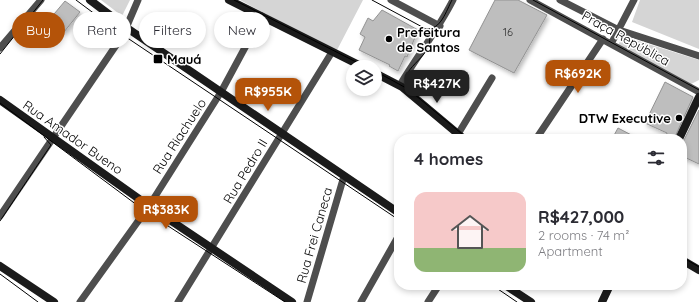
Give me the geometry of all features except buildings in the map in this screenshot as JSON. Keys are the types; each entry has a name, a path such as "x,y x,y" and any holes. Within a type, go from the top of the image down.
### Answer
{"street":[{"path":"0,48 41,0"},
{"path":"90,0 106,12"},
{"path":"131,18 138,0"},
{"path":"231,0 254,12"},
{"path":"391,0 440,26"},
{"path":"400,85 430,35 440,26 453,0"},
{"name":"Praça República","path":"530,0 540,3 699,92"},
{"name":"Praça República","path":"560,0 619,30 699,56"},
{"path":"611,44 634,0"},
{"path":"270,20 349,60"},
{"path":"131,31 394,210"},
{"path":"539,134 603,39"},
{"path":"0,216 114,48"},
{"name":"Rua Riachuelo","path":"80,302 148,206 221,92 245,48"},
{"name":"Rua Pedro II","path":"178,302 332,52"},
{"path":"382,76 400,85 455,134"},
{"path":"461,134 492,78"},
{"path":"681,134 699,97"},
{"name":"Rua Amador Bueno","path":"0,100 54,137 148,206 292,302"},
{"name":"Rua Frei Caneca","path":"307,302 344,176"},
{"path":"0,201 7,206"},
{"path":"361,302 394,244"},
{"path":"687,263 699,270"},
{"path":"0,266 54,302"},
{"path":"428,302 436,290"},
{"path":"513,290 531,302"},
{"path":"602,302 608,290"}],"shaded area":[{"path":"101,0 130,0 124,12 117,12"},
{"path":"240,0 363,0 336,52 270,16 270,12 262,12"},
{"path":"640,0 699,0 699,49 632,22"},
{"path":"623,36 699,60 699,80 691,84 618,45"}],"tram line":[{"path":"0,54 43,0"},
{"path":"76,0 123,35 394,217"},
{"path":"234,0 352,60"},
{"path":"372,0 426,29 436,26 439,23 452,0"},
{"path":"533,0 699,90"},
{"path":"412,90 407,82 407,76 410,70 427,50 430,43 429,36 423,27"},
{"path":"382,75 408,89 462,134"},
{"path":"0,103 145,211 285,302"},
{"path":"0,221 51,145 44,137"},
{"path":"687,260 699,267"},
{"path":"0,274 38,302"},
{"path":"499,290 517,302"}],"place":[{"name":"Prefeitura de Santos","path":"389,39"},
{"name":"Mauá","path":"158,59"},
{"name":"DTW Executive","path":"679,118"}]}
